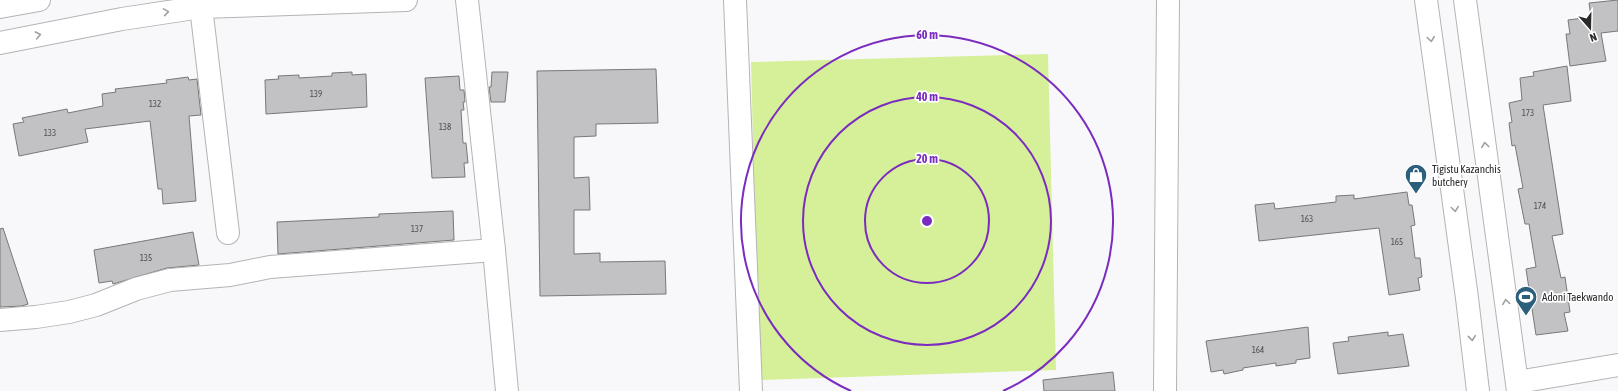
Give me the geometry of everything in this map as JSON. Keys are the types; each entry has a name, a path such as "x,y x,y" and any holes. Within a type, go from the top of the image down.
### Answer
{"street":[{"path":"0,7 39,0"},
{"path":"0,42 122,19 201,7 406,0"},
{"path":"467,0 494,250 506,391"},
{"path":"735,0 751,391"},
{"path":"1165,391 1168,0"},
{"path":"1426,0 1466,290 1478,391"},
{"path":"1465,0 1518,387 1618,365"},
{"path":"201,7 228,233"},
{"path":"0,320 69,312 96,305 136,289 170,280 230,275 270,267 494,250"}],"green space":[{"path":"1048,54 1056,370 759,380 751,62"}],"building":[{"path":"1618,0 1618,31 1601,33 1606,61 1570,66 1566,34 1570,34 1568,20 1591,17 1589,3"},
{"path":"1567,66 1571,101 1543,105 1563,234 1552,236 1561,278 1565,277 1570,312 1564,313 1568,331 1536,335 1526,269 1536,267 1529,224 1525,224 1518,189 1523,188 1515,145 1512,146 1509,123 1512,122 1509,103 1522,100 1520,78 1534,76 1533,72"},
{"path":"656,69 658,123 596,124 596,136 574,137 574,178 589,177 590,210 574,210 574,254 600,253 600,262 665,261 666,294 540,296 537,71"},
{"path":"352,72 352,75 366,74 367,107 266,114 265,80 279,79 278,76 299,75 299,78 332,76 332,73"},
{"path":"492,72 508,72 505,102 491,102 489,87 491,87"},
{"path":"459,76 460,90 464,90 465,102 463,102 464,110 461,110 463,143 466,143 468,163 464,163 465,177 432,178 425,78"},
{"path":"188,77 189,80 197,79 201,115 189,116 196,201 163,204 162,189 158,189 150,121 85,129 88,142 19,156 13,124 24,122 22,118 67,109 68,113 103,106 102,94 116,92 115,89 167,83 166,80"},
{"path":"1407,192 1409,205 1412,205 1415,225 1411,226 1415,258 1420,258 1422,277 1418,278 1420,290 1389,295 1379,228 1259,241 1255,205 1274,203 1275,209 1336,202 1336,196 1354,195 1354,199"},
{"path":"453,211 454,240 278,254 277,222 379,217 379,214"},
{"path":"3,228 28,304 22,306 0,307 0,229"},
{"path":"193,232 199,265 167,268 113,284 112,281 99,283 94,250"},
{"path":"1308,327 1310,358 1296,360 1296,363 1276,366 1276,363 1243,368 1243,370 1224,374 1223,370 1211,372 1206,341"},
{"path":"1388,332 1388,336 1403,334 1409,366 1338,374 1333,343 1349,341 1348,337"},
{"path":"1113,372 1115,391 1044,391 1043,380"}],"place":[{"name":"Tigistu Kazanchis butchery","path":"1416,194"},
{"name":"Adoni Taekwando","path":"1526,316"}]}
